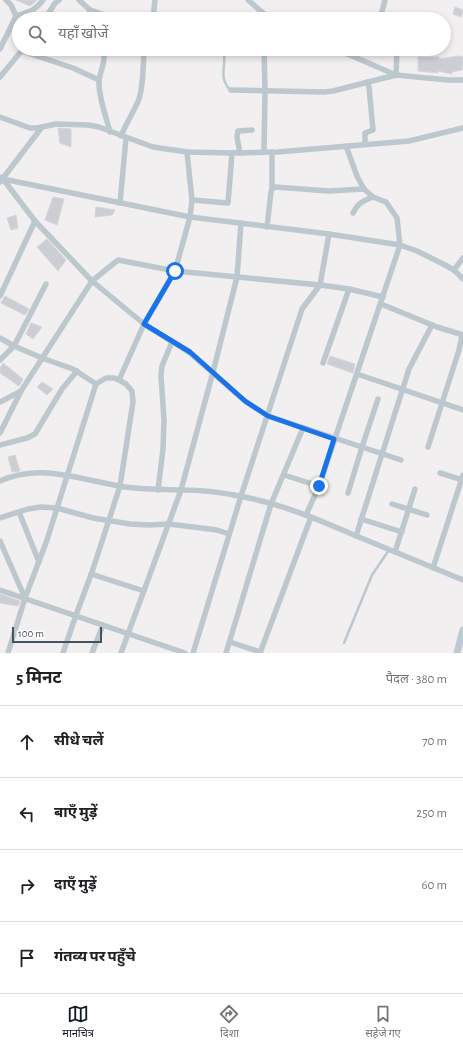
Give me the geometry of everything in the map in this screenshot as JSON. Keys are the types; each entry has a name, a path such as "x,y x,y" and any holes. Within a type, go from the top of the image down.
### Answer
{"street":[{"path":"6,0 14,12"},
{"path":"29,12 37,7 43,0"},
{"path":"49,12 55,3 59,0"},
{"path":"79,0 90,10 96,12"},
{"path":"154,12 155,0"},
{"path":"248,0 262,12"},
{"path":"382,12 385,0"},
{"path":"0,49 12,24"},
{"path":"0,77 17,56"},
{"path":"39,56 73,68 99,80"},
{"path":"104,56 99,80 99,89 110,132"},
{"path":"120,203 123,137 126,124 139,98 142,82 144,56"},
{"path":"264,56 264,152"},
{"path":"352,56 396,75 463,80"},
{"path":"396,75 397,56"},
{"path":"231,90 324,92 396,75"},
{"path":"365,144 365,133 373,130 369,87 367,82"},
{"path":"0,117 30,128 42,128 56,124 88,125 153,147 187,152 272,152 408,141 463,128"},
{"path":"1,179 42,128"},
{"path":"240,153 237,137 238,131 252,130"},
{"path":"230,642 260,652 309,516 400,245 397,218 386,202 373,197 364,189 357,176 346,146"},
{"path":"119,380 144,324 175,271 190,217 192,200 187,152"},
{"path":"267,227 272,189 272,152"},
{"path":"192,200 228,203 232,153"},
{"path":"1,179 190,217 329,234 400,245 417,251 454,270 463,278"},
{"path":"1,179 35,221 92,281 144,324 190,352 245,401 268,416 401,460"},
{"path":"272,189 330,191 364,189"},
{"path":"353,212 357,205 362,201 373,197"},
{"path":"0,296 35,221"},
{"path":"121,653 181,490 237,277 241,224"},
{"path":"193,653 241,496 302,309 320,285 329,234"},
{"path":"454,270 463,258"},
{"path":"0,433 21,391 92,281 118,260 175,271 320,285 383,297"},
{"path":"0,360 14,346 46,284"},
{"path":"323,363 349,290"},
{"path":"380,304 432,325 463,335 428,447"},
{"path":"356,536 409,369 432,325"},
{"path":"0,338 14,346 77,371 96,384"},
{"path":"158,490 163,449 164,420 161,376 162,366 172,342"},
{"path":"0,445 35,434 62,389 77,371"},
{"path":"357,374 463,410"},
{"path":"8,653 25,598 39,562 68,475 96,384 106,378 114,378 126,384 132,391 133,402 120,486 64,653"},
{"path":"0,402 21,391"},
{"path":"348,493 378,399"},
{"path":"226,653 271,504 303,428"},
{"path":"0,481 24,474 43,472 68,475 120,486 158,490 209,491 241,496 309,516 463,580"},
{"path":"433,568 462,478 440,473"},
{"path":"284,475 319,486"},
{"path":"395,552 415,489"},
{"path":"392,504 427,515"},
{"path":"0,518 41,507 57,508 130,524 149,526 169,524 217,530 229,534"},
{"path":"19,512 39,562"},
{"path":"361,519 402,532"},
{"path":"0,541 25,598"},
{"path":"91,574 144,591"},
{"path":"0,590 185,653"},
{"path":"92,653 103,625"},
{"path":"457,653 463,630"}],"lane":[{"path":"226,56 223,74 224,83 231,90"},
{"path":"344,643 372,575 389,549"}],"building":[{"path":"16,0 37,0 30,6"},
{"path":"455,7 463,10 461,17 453,14"},
{"path":"459,56 463,57 462,70 452,72 452,74 438,71 438,73 418,71 418,57 439,57 439,59"},
{"path":"58,128 71,129 71,147 60,143"},
{"path":"53,197 64,199 57,225 45,220"},
{"path":"96,207 115,210 112,215 95,217"},
{"path":"16,215 18,228 11,230 7,218"},
{"path":"47,239 66,260 58,271 37,247"},
{"path":"5,296 29,309 25,315 1,303"},
{"path":"31,323 42,327 33,339 26,334"},
{"path":"330,356 355,364 353,373 327,364"},
{"path":"3,363 23,379 19,386 0,373 0,368"},
{"path":"42,382 53,389 47,395 37,387"},
{"path":"15,455 20,471 12,472 8,457"},
{"path":"0,594 20,601 18,606 0,603"}],"route":[{"path":"175,271 144,324 190,352 245,401 268,416 334,439 319,486"}]}
